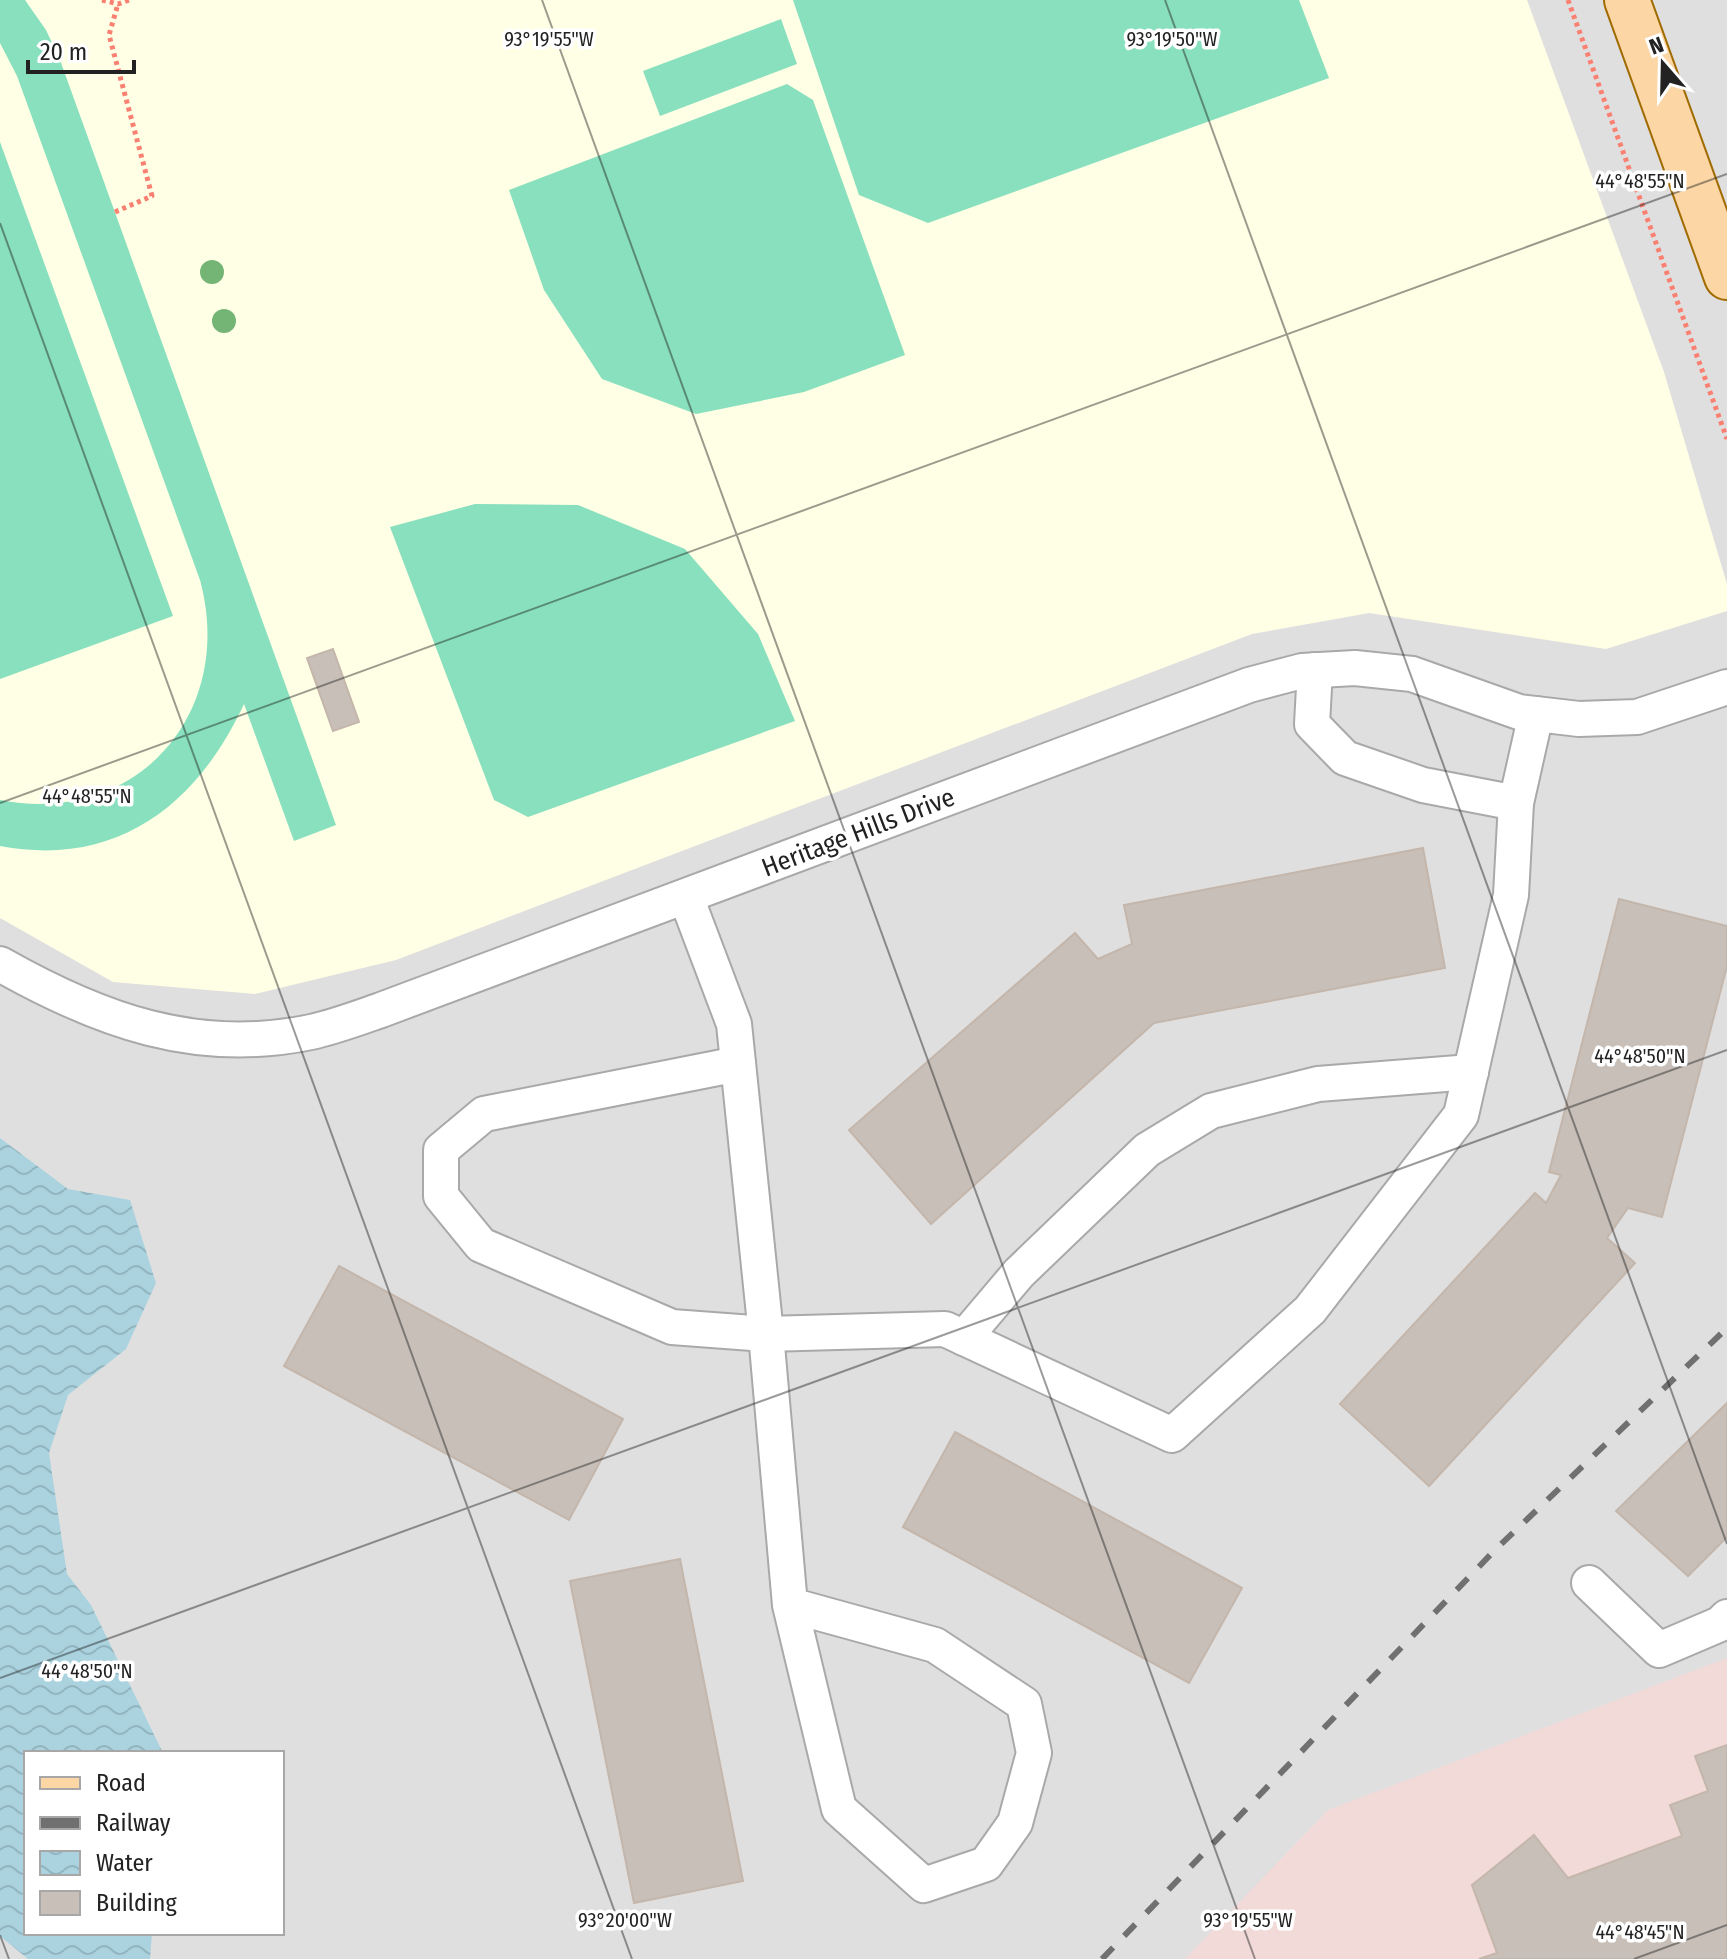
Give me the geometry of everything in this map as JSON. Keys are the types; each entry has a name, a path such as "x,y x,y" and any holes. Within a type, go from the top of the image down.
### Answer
{"main road":[{"path":"1627,0 1727,277"}],"street":[{"name":"Heritage Hills Drive","path":"0,964 90,1011 161,1034 235,1040 310,1032 381,1010 1249,685 1315,670 1355,668 1412,674 1519,712 1579,719 1637,717 1727,687"},
{"path":"1315,670 1312,724 1345,758 1423,785 1516,803"},
{"path":"738,1064 484,1114 441,1150 441,1196 481,1245 672,1327 766,1334 945,1329 1172,1435 1310,1310 1461,1115 1511,895 1516,803 1536,714"},
{"path":"686,897 734,1024 790,1605 839,1809 924,1885 986,1864 1015,1823 1034,1753 1024,1704 935,1645 790,1605"},
{"path":"964,1338 1019,1273 1147,1150 1211,1111 1318,1084 1471,1072"},
{"path":"1589,1583 1659,1650 1720,1624 1727,1617"}],"path":[{"path":"102,0 118,4 129,0"},
{"path":"1568,0 1727,439"},
{"path":"115,212 152,196 109,35 118,4"}],"shaded area":[{"path":"0,0 1727,0 1727,1959 0,1959"},
{"path":"0,0 1527,0 1664,372 1727,584 1727,611 1606,649 1369,613 1252,634 396,960 255,994 113,982 0,918"},
{"path":"1727,1658 1727,1959 1185,1959 1328,1810"}],"green space":[{"path":"0,0 25,0 46,30 60,60 336,825 294,841 244,704 225,740 202,772 177,799 148,821 116,837 81,847 42,850 0,846 0,800 50,804 95,796 133,777 165,750 189,715 203,674 207,628 200,580 17,76 0,43"},
{"path":"793,0 1299,0 1329,78 928,223 859,195"},
{"path":"781,19 797,64 660,116 643,71"},
{"path":"787,84 813,100 905,355 804,392 696,414 602,379 544,290 509,190"},
{"path":"0,142 173,616 0,679"},
{"path":"475,504 578,505 685,549 758,634 795,721 528,817 494,800 390,527"}],"water":[{"path":"0,1138 68,1189 130,1200 156,1283 126,1349 68,1395 49,1453 67,1574 91,1605 162,1751 24,1751 24,1935 152,1935 150,1959 28,1959 0,1936"}],"building":[{"path":"333,649 359,722 333,731 307,658"},
{"path":"1423,848 1445,968 1154,1023 931,1224 849,1130 1075,933 1098,959 1132,944 1124,905"},
{"path":"1619,899 1727,926 1727,966 1662,1217 1628,1208 1607,1238 1635,1263 1429,1486 1340,1404 1535,1193 1546,1203 1561,1175 1549,1172"},
{"path":"339,1266 623,1419 569,1520 284,1366"},
{"path":"1727,1403 1727,1537 1688,1576 1616,1511"},
{"path":"955,1432 1242,1588 1189,1683 903,1527"},
{"path":"680,1559 743,1881 634,1903 570,1581"},
{"path":"1727,1745 1727,1959 1479,1959 1497,1953 1472,1885 1534,1835 1568,1878 1682,1836 1670,1805 1708,1791 1695,1756"}],"railway":[{"path":"1102,1959 1495,1550 1727,1328"}]}
